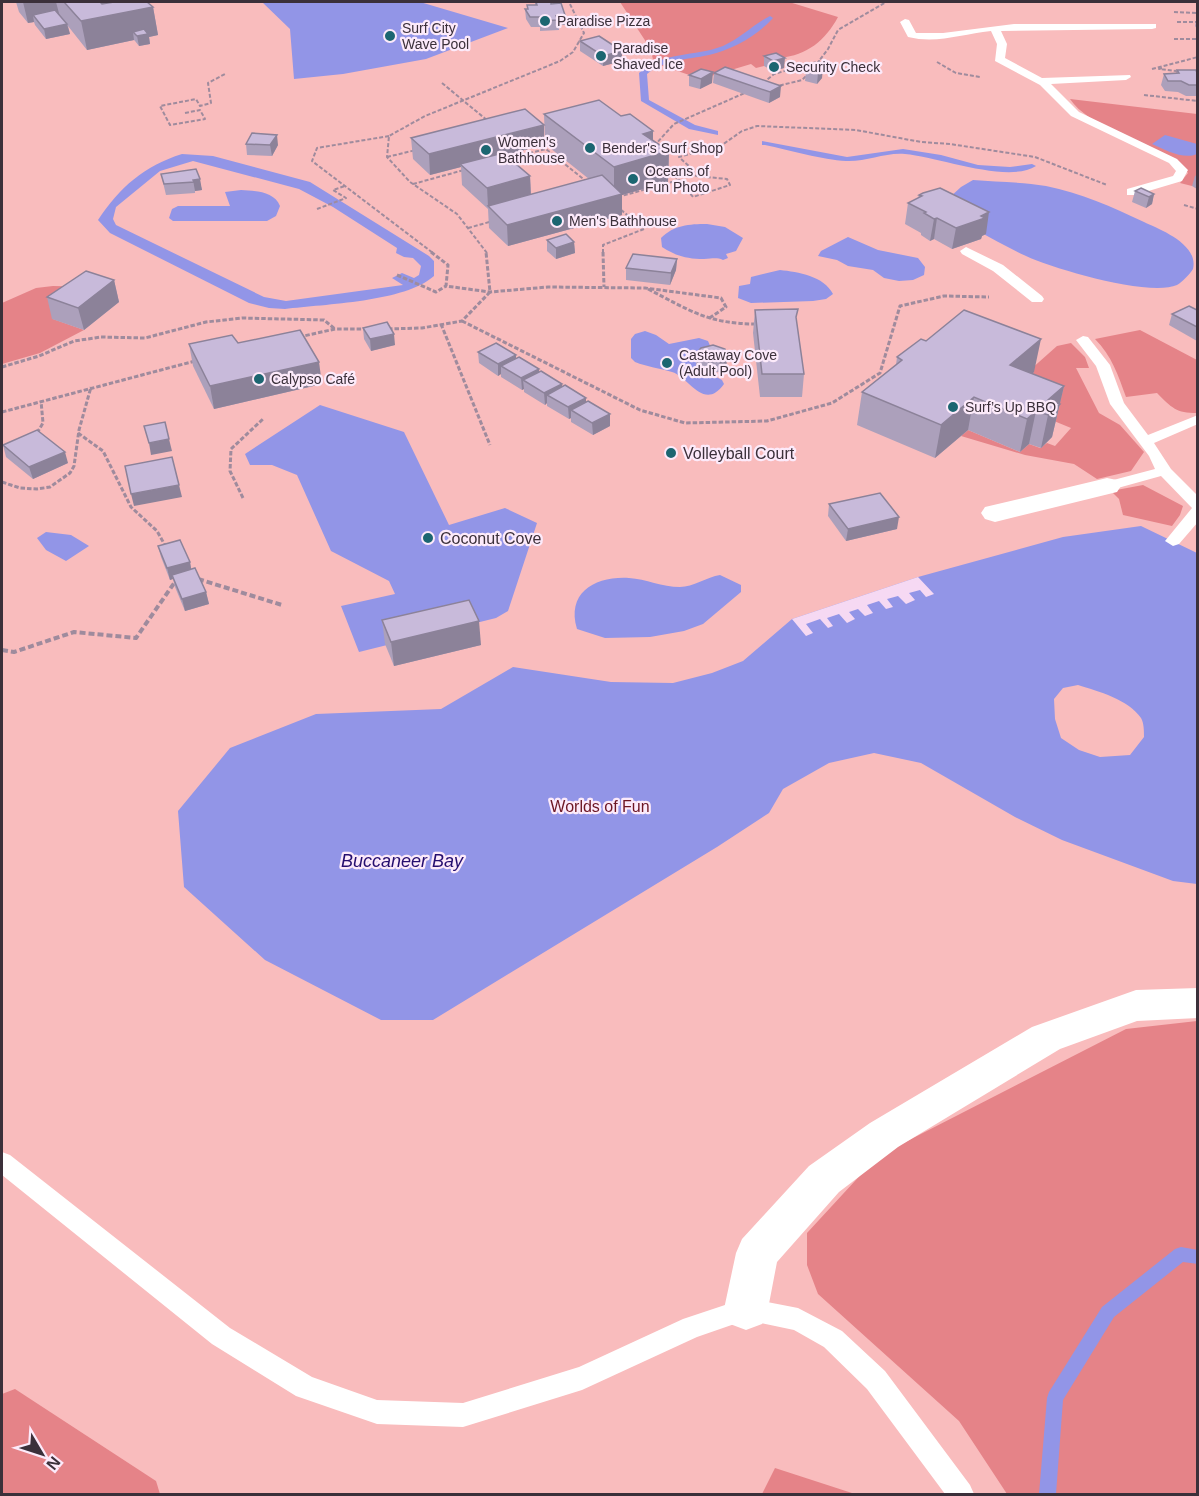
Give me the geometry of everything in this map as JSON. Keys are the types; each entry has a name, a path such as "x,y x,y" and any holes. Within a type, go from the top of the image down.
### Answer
{"street":[{"path":"995,513 1107,486"},
{"path":"746,1309 757,1253 824,1179 884,1135 1046,1038 1136,1006 1197,1003"}],"lane":[{"path":"905,22 912,35 930,38 945,38 994,28 1152,26"},
{"path":"994,28 1002,44 999,59 1041,81 1075,114 1132,143 1173,160 1182,170 1178,178 1131,192"},
{"path":"1041,81 1126,77"},
{"path":"966,251 998,268 1036,299"},
{"path":"1083,340 1103,364 1117,404 1156,455 1164,471 1197,505"},
{"path":"1145,441 1197,419"},
{"path":"1107,486 1164,471"},
{"path":"1173,541 1188,525 1197,510"},
{"path":"2,1162 221,1336 305,1386 377,1412 463,1415 582,1378 692,1327 746,1309 798,1319 833,1339 876,1380 961,1494"}],"path":[{"path":"447,286 448,266 312,161 317,148 389,136 425,116 560,61 573,52 584,33 569,2"},
{"path":"820,61 774,74 758,88 802,81 820,61 838,30 886,2"},
{"path":"1197,58 1125,76 1133,93 1197,101"},
{"path":"1181,78 1176,71 1159,69 1197,58"},
{"path":"185,113 200,110 205,119 170,125 160,106 196,99 200,106 211,103 208,83 225,74"},
{"path":"442,83 489,122"},
{"path":"645,150 656,145 663,134 674,124 750,91"},
{"path":"691,168 671,173 693,196 730,185 727,178 696,176 691,168 679,158 722,145 742,131 757,126 856,130 921,142 950,144 1035,157 1067,170"},
{"path":"389,136 387,157 413,184 457,214 487,253 490,292 462,321"},
{"path":"543,141 546,149 590,184"},
{"path":"387,157 420,149"},
{"path":"502,160 546,149"},
{"path":"413,184 468,169"},
{"path":"609,200 679,180"},
{"path":"316,209 346,198 333,190 346,186"},
{"path":"604,287 603,245 644,229 618,207"},
{"path":"468,228 500,219"},
{"path":"397,275 436,292 447,286 490,292 548,287 604,287 645,288 721,298 726,307 708,318"},
{"path":"645,288 708,318 729,324 760,324"},
{"path":"379,329 423,328 462,321 640,410 684,423 767,421 832,403 880,373 900,306 932,296 957,293 998,298"},
{"path":"2,367 39,356 74,341 101,337 145,339 206,322 242,318 324,320 335,329"},
{"path":"441,324 490,445"},
{"path":"290,340 335,329 368,329"},
{"path":"2,412 197,360"},
{"path":"2,482 20,488 50,487 59,482 74,466 78,433 91,387"},
{"path":"32,438 43,423 41,401"},
{"path":"243,498 230,471 231,449 263,419"},
{"path":"78,433 103,451 131,507 157,531 167,550"},
{"path":"2,650 14,652 74,632 136,638 180,574"},
{"path":"192,578 282,605"}],"green space":[{"name":"Worlds of Fun","path":"2,2 1197,2 1197,1494 2,1494"}],"shaded area":[{"path":"620,2 789,2 838,17 821,40 799,54 780,58 783,61 756,68 751,64 701,79 654,63 650,48"},
{"path":"1070,99 1197,114 1197,184 1192,186 1180,183 1188,173 1181,164 1105,127 1078,109"},
{"path":"95,287 53,319 84,330 40,353 2,364 2,303 36,288"},
{"path":"1140,330 1197,360 1197,413 1175,409 1157,393 1126,397 1110,359 1095,339"},
{"path":"1071,343 1085,357 1089,368 1076,368 1099,413 1120,425 1144,452 1131,471 1097,479 1074,464 1025,455 961,436 968,430 1020,452 1029,444 1040,448 1047,443 1055,446 1071,428 1054,421 1030,370 1057,346"},
{"path":"1143,485 1183,506 1172,526 1123,515 1119,499 1111,491"},
{"path":"1197,1021 1197,1494 1007,1494 959,1421 818,1294 807,1265 807,1233 878,1156 1126,1029"},
{"path":"15,1389 156,1481 160,1494 2,1494 2,1394"},
{"path":"775,1468 855,1494 762,1494"}],"water":[{"name":"Surf City Wave Pool","path":"262,2 420,2 508,28 426,59 343,74 294,79 290,29"},
{"path":"1165,135 1197,144 1197,154 1180,155 1152,144"},
{"path":"182,154 213,156 310,182 429,256 434,261 434,276 421,285 385,297 285,309 249,303 110,233 98,220 115,197 134,179 168,159","holes":["193,161 299,189 333,207 397,248 396,253 413,258 421,266 419,275 414,278 402,273 392,278 403,285 286,301 264,297 116,225 113,219 116,207 160,171"]},
{"path":"973,180 1046,186 1072,192 1108,206 1176,239 1190,252 1193,269 1177,285 1164,288 1124,285 1039,261 1015,251 937,209 961,187"},
{"path":"241,190 264,193 273,197 280,206 276,216 267,221 173,221 169,218 172,209 178,206 230,206 225,192"},
{"path":"707,224 725,227 743,238 736,251 726,254 728,258 723,260 687,258 662,247 661,238 671,230 688,225"},
{"path":"848,237 878,250 918,258 925,267 924,275 913,280 899,281 884,278 873,270 848,266 837,260 818,256 821,251"},
{"path":"780,270 817,279 833,294 826,299 813,301 751,303 738,298 739,286 750,284 751,277"},
{"name":"Castaway Cove (Adult Pool)","path":"645,331 669,344 699,338 708,341 712,350 696,364 697,367 722,380 724,384 717,392 710,395 703,394 672,372 635,362 631,358 631,339 635,334"},
{"name":"Coconut Cove","path":"320,405 404,432 449,525 505,508 537,523 508,611 496,618 359,652 341,606 395,594 389,581 331,551 297,475 272,465 250,465 245,454"},
{"name":"Buccaneer Bay","path":"1141,526 1197,553 1197,884 1173,881 1062,840 1015,817 921,763 874,753 829,763 783,789 769,813 433,1020 381,1020 265,960 184,887 178,811 230,748 316,714 441,709 513,667 611,682 673,683 712,673 743,661 792,619 918,577 1063,537","holes":["1078,685 1121,701 1141,718 1144,737 1130,755 1100,757 1079,750 1061,738 1055,719 1054,699 1063,688"]},
{"path":"46,532 71,535 89,546 66,561 46,550 37,538"},
{"path":"720,575 741,585 741,592 703,624 684,631 650,637 605,638 577,629 576,605 580,596 587,589 605,580 629,578 680,587"}],"pier":[{"path":"918,577 934,594 926,597 920,590 909,593 915,600 906,604 898,596 887,599 893,607 886,609 879,601 867,605 873,613 865,616 858,609 849,612 855,619 847,623 839,614 827,618 833,626 828,628 820,619 806,624 813,633 806,636 792,619"}],"building":[{"path":"64,2 100,2 102,4 147,2 153,7 81,21"},
{"path":"536,2 561,3 565,15 556,16 558,20 540,21 540,17 530,17 525,9 528,9 527,5 537,5"},
{"path":"55,10 67,24 44,29 33,15"},
{"path":"144,29 148,34 137,36 133,32"},
{"path":"599,36 622,51 603,56 580,41"},
{"path":"776,53 785,58 773,61 764,56"},
{"path":"811,66 823,68 818,73 806,71"},
{"path":"725,67 781,86 770,92 714,73"},
{"path":"701,69 713,72 701,79 689,75"},
{"path":"1177,70 1196,70 1197,85 1168,81 1164,74 1179,73"},
{"path":"599,100 621,116 630,114 653,131 643,134 669,151 614,167 544,114"},
{"path":"525,109 544,125 429,154 411,138"},
{"path":"252,133 277,135 270,145 246,144"},
{"path":"503,153 530,176 487,188 460,164"},
{"path":"196,169 200,179 193,180 194,182 164,184 161,174"},
{"path":"602,175 622,194 507,225 488,206"},
{"path":"940,188 989,212 981,216 985,218 956,228 937,218 934,219 908,203 922,196 919,195 923,193"},
{"path":"1141,188 1154,194 1149,197 1135,191"},
{"path":"566,234 574,242 556,248 547,240"},
{"path":"633,254 677,259 671,273 626,268"},
{"path":"86,271 114,280 78,308 47,297"},
{"path":"1189,306 1197,310 1197,327 1172,314"},
{"path":"798,309 796,317 804,374 762,374 755,310"},
{"path":"964,310 1041,339 1010,365 1064,386 1048,400 1060,404 1048,415 1036,411 1027,419 974,397 941,425 862,392 902,360 897,357 921,339 926,341"},
{"path":"387,322 394,334 370,339 363,328"},
{"path":"300,330 319,362 210,386 189,344 232,335 238,343"},
{"path":"496,343 516,355 498,364 478,352"},
{"path":"713,345 725,349 727,357 720,361 709,362 700,358 697,353 701,348"},
{"path":"519,357 539,369 521,378 501,366"},
{"path":"541,371 562,384 544,393 523,380"},
{"path":"565,385 586,398 568,407 547,395"},
{"path":"588,401 610,414 592,423 571,410"},
{"path":"165,422 169,439 149,443 144,426"},
{"path":"37,430 65,452 29,467 3,445"},
{"path":"172,457 179,485 131,494 125,466"},
{"path":"880,493 899,517 848,529 829,504"},
{"path":"180,540 190,562 167,568 158,546"},
{"path":"195,568 206,592 182,599 172,575"},
{"path":"469,600 479,621 391,642 382,620"}],"waterway":[{"path":"715,133 692,127 645,101 643,73 660,62 708,53 725,47 746,37 770,18"},
{"path":"765,143 847,159 903,151 941,157 978,167 1010,169 1032,166"},
{"path":"1047,1494 1055,1398 1108,1312 1181,1254 1198,1257"}],"place":[{"name":"Paradise Pizza","path":"545,21"},
{"name":"Surf City Wave Pool","path":"390,36"},
{"name":"Paradise Shaved Ice","path":"601,56"},
{"name":"Security Check","path":"774,67"},
{"name":"Bender's Surf Shop","path":"590,148"},
{"name":"Women's Bathhouse","path":"486,150"},
{"name":"Oceans of Fun Photo","path":"633,179"},
{"name":"Men's Bathhouse","path":"557,221"},
{"name":"Castaway Cove (Adult Pool)","path":"667,363"},
{"name":"Calypso Café","path":"259,379"},
{"name":"Surf’s Up BBQ","path":"953,407"},
{"name":"Volleyball Court","path":"671,453"},
{"name":"Coconut Cove","path":"428,538"}]}
